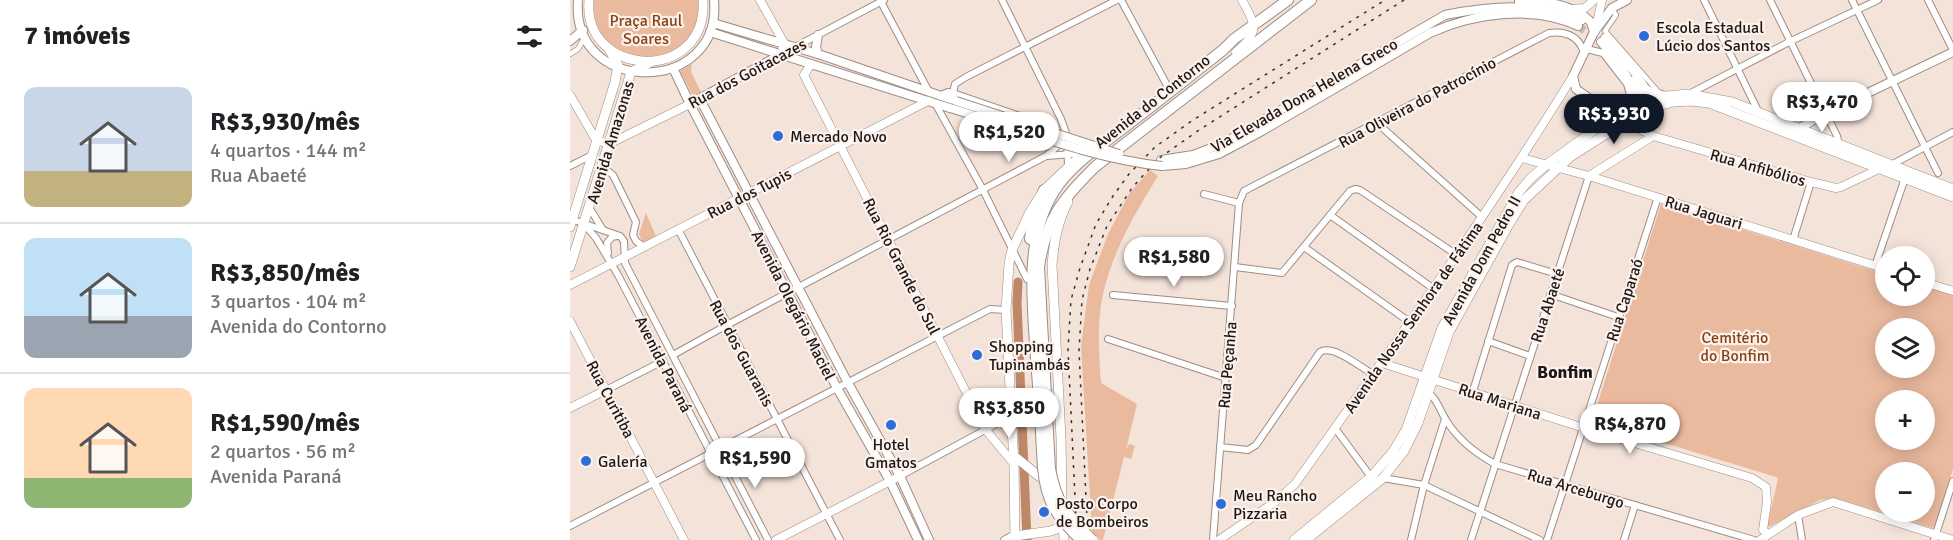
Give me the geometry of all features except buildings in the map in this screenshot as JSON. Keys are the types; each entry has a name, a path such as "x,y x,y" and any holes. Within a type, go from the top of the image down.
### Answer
{"highway":[{"name":"Avenida do Contorno","path":"1081,540 1067,526 1050,503 1046,492 1026,469 1035,243 1043,216 1056,188 1094,151 1234,39 1288,0"},
{"name":"Avenida do Contorno","path":"1026,469 1039,267 1048,227 1061,204 1096,166 1311,0"},
{"path":"1033,299 1027,279 1027,257 1032,224 1044,190"},
{"name":"Avenida do Contorno","path":"1026,469 1057,497 1064,511 1092,540"}],"main road":[{"path":"578,0 579,18 584,34 602,58 618,68 631,72 657,73 673,68 695,54 710,32 714,0"},
{"path":"589,0 592,25 602,42 609,49 628,59 651,62"},
{"name":"Avenida Amazonas","path":"570,267 631,72 651,62 673,56 689,44 700,23 703,0"},
{"path":"1594,32 1612,8 1627,0"},
{"path":"1445,15 1478,4 1543,2 1576,9 1591,22 1594,32"},
{"name":"Via Elevada Dona Helena Greco","path":"934,99 953,101 1114,153 1161,163 1185,164 1219,153 1262,131 1449,24 1488,16 1527,14 1580,23 1566,13 1548,9 1468,10 1445,15 1222,144 1193,155 1161,163"},
{"path":"713,22 819,54 934,99"},
{"path":"710,32 934,99"},
{"name":"Avenida Nossa Senhora de Fátima","path":"1574,76 1594,32"},
{"path":"570,41 584,34"},
{"path":"819,35 816,47 819,54"},
{"name":"Avenida do Contorno","path":"1013,538 1026,469 1010,414 1006,310 1012,250 1029,214 1044,190 1068,166 1234,39"},
{"path":"1650,103 1603,40 1626,60 1645,88 1652,93 1666,95"},
{"name":"Rua dos Goitacazes","path":"690,104 795,47"},
{"name":"Avenida Amazonas","path":"571,221 618,68 609,49"},
{"path":"1798,129 1953,51"},
{"path":"1574,76 1576,89 1611,110 1630,101 1635,93 1621,65"},
{"name":"Avenida Olegário Maciel","path":"673,68 837,388 890,482 918,540"},
{"name":"Avenida Dom Pedro II","path":"1294,540 1371,477 1392,453 1406,430 1449,332 1524,200 1558,168 1593,141 1644,110 1656,97 1688,94 1732,102 1953,189"},
{"name":"Avenida Olegário Maciel","path":"700,99 848,383 900,476 928,540"},
{"name":"Avenida Dom Pedro II","path":"1306,540 1383,478 1404,451 1428,392 1428,377 1442,328 1519,192 1546,165 1610,119 1650,103 1691,101 1710,103 1953,198"},
{"name":"Avenida do Contorno","path":"1064,540 1052,265 1054,240 1061,216 1077,184"},
{"path":"1026,469 1040,477 1054,474 1061,438"},
{"path":"1026,469 1062,500"},
{"path":"1013,538 1064,526"}],"street":[{"path":"760,0 783,43 781,55"},
{"path":"1002,0 1061,119 1067,136 1068,166"},
{"path":"1054,128 953,101 955,84 1119,0 1169,89"},
{"path":"1231,61 1233,56 1251,39 1253,26 1242,0"},
{"name":"Avenida Nossa Senhora de Fátima","path":"1576,9 1585,8 1592,0"},
{"name":"Avenida Nossa Senhora de Fátima","path":"1592,0 1594,32"},
{"path":"1704,0 1759,114"},
{"path":"1770,0 1826,113 1839,145"},
{"path":"1852,0 1938,173"},
{"path":"1688,94 1738,67 1878,0"},
{"path":"1928,0 1953,51"},
{"path":"882,1 983,190 1027,279"},
{"name":"Rua dos Goitacazes","path":"795,47 882,1"},
{"path":"1612,8 1616,15 1605,31 1666,95"},
{"name":"Rua Oliveira do Patrocínio","path":"1244,191 1549,33 1563,34 1577,39 1586,51"},
{"path":"570,54 578,49 584,34"},
{"path":"1586,51 1603,53 1627,84 1630,94 1618,108"},
{"name":"Rua Rio Grande do Sul","path":"811,64 804,75 985,429 1026,469"},
{"name":"Avenida Nossa Senhora de Fátima","path":"1219,540 1288,492 1434,290 1574,76"},
{"path":"570,95 596,140 609,144"},
{"path":"934,99 944,110 1047,141 1051,146 1046,156"},
{"name":"Rua dos Tupis","path":"570,285 934,99"},
{"name":"Rua dos Goitacazes","path":"609,144 690,104"},
{"path":"1047,141 1053,136 1054,128 1061,119"},
{"name":"Rua Anfibólios","path":"1626,122 1653,136 1810,183 1841,187 1890,165"},
{"path":"1377,123 1482,218"},
{"path":"1890,165 1953,132"},
{"path":"673,356 727,325 1046,156 1060,146 1067,136"},
{"path":"1589,176 1653,136"},
{"path":"1046,156 1083,153"},
{"path":"570,166 592,155"},
{"name":"Rua Jaguari","path":"1522,158 1658,197 1875,266"},
{"path":"600,172 608,171 614,175 636,222 633,235 636,241 644,247"},
{"name":"Rua Abaeté","path":"1471,540 1589,176"},
{"path":"1882,246 1905,178"},
{"path":"1793,240 1810,183"},
{"path":"1235,267 1281,273 1350,192 1357,189 1457,255"},
{"name":"Rua Peçanha","path":"1213,540 1239,203 1244,191"},
{"path":"1204,194 1239,203"},
{"name":"Rua Caparaó","path":"1547,540 1658,197"},
{"path":"589,207 604,231"},
{"path":"1330,215 1434,290"},
{"path":"571,221 620,236"},
{"name":"Avenida Paraná","path":"584,224 596,238 612,264 756,540"},
{"name":"Rua dos Guaranis","path":"678,230 840,540"},
{"path":"612,264 607,252 607,243 612,237 620,236"},
{"name":"Avenida Paraná","path":"620,236 626,246 624,258 628,270 768,540"},
{"path":"1304,248 1411,323"},
{"path":"1473,391 1513,264 1517,262 1557,274"},
{"path":"1935,285 1953,291"},
{"path":"1550,294 1618,317"},
{"path":"1113,295 1232,306"},
{"path":"570,526 777,421 937,335 990,309 1006,310"},
{"name":"Rua Curitiba","path":"570,321 684,540"},
{"path":"1108,339 1226,378"},
{"path":"1488,341 1530,356"},
{"path":"1221,447 1248,450 1256,445 1320,352 1324,350 1333,350 1373,374"},
{"path":"570,408 663,361"},
{"name":"Rua Mariana","path":"1382,363 1763,483 1767,492 1763,530 1768,534"},
{"name":"Rua Arceburgo","path":"1428,392 1435,398 1445,419 1460,438 1470,448 1495,464 1754,540"},
{"path":"776,540 890,482 1007,418 1010,414"},
{"path":"1411,540 1424,484 1445,419"},
{"path":"1335,428 1371,477 1424,484 1540,540"},
{"path":"1935,537 1953,481"},
{"path":"1760,540 1798,515 1833,502 1935,537 1953,540"},
{"path":"1623,540 1635,505"},
{"path":"1798,515 1802,540"}],"green space":[{"name":"Praça Raul Soares","path":"593,0 700,0 699,15 689,38 677,49 649,58 633,56 619,51 607,41 598,28"},
{"path":"692,64 691,72 701,92 693,96 680,71"},
{"path":"1150,170 1158,176 1117,251 1106,282 1100,310 1101,383 1137,404 1126,450 1129,444 1135,446 1131,459 1124,457 1103,540 1099,540 1092,531 1081,346 1089,285 1108,234 1129,194"},
{"name":"Cemitério do Bonfim","path":"1661,204 1875,271 1875,306 1935,306 1935,289 1953,295 1953,469 1935,526 1932,528 1913,522 1935,522 1935,462 1875,462 1875,510 1835,498 1820,500 1769,527 1767,526 1778,479 1592,421"},
{"path":"646,213 656,236 643,243 639,234"}],"waterway":[{"path":"1018,282 1027,540"}],"tunnel":[{"path":"1578,26 1601,42"}],"railway":[{"path":"1077,540 1068,349 1071,300 1096,224 1129,174 1155,147 1193,120 1385,0"},
{"path":"1088,540 1079,351 1082,300 1090,269 1107,226 1132,188 1158,159 1199,130 1404,0"}],"place":[{"name":"Escola Estadual Lúcio dos Santos","path":"1644,36"},
{"name":"Mercado Novo","path":"778,136"},
{"name":"Shopping Tupinambás","path":"977,355"},
{"name":"Hotel Gmatos","path":"891,425"},
{"name":"Galería","path":"586,461"},
{"name":"Meu Rancho Pizzaria","path":"1221,504"},
{"name":"Posto Corpo de Bombeiros","path":"1044,512"}],"district":[{"name":"Bonfim","path":"1565,372"}]}
